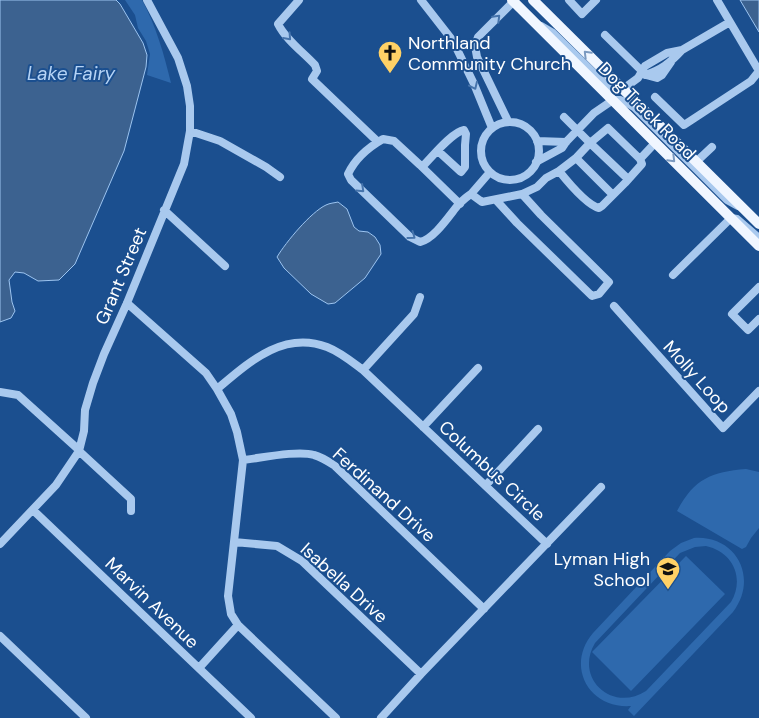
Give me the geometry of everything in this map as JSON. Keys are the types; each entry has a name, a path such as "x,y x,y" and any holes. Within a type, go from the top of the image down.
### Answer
{"main road":[{"name":"Dog Track Road","path":"514,0 759,246"},
{"name":"Dog Track Road","path":"533,0 759,224"}],"street":[{"name":"Grant Street","path":"0,544 56,485 79,451 84,431 85,410 93,383 184,164 190,131 190,106 184,73 178,58 146,0"},
{"path":"299,0 278,24 286,36 315,65 317,71 312,79 378,142"},
{"path":"421,0 453,41 474,84 492,128"},
{"path":"508,122 478,57 475,46 478,37 514,0"},
{"path":"569,0 582,14 596,0"},
{"path":"655,96 684,125 751,81 759,71 717,0"},
{"path":"534,22 553,33 608,87 618,90 623,89 642,74 667,64 682,50 730,22"},
{"path":"605,35 642,74"},
{"path":"642,74 645,66 667,53 682,50"},
{"path":"659,58 667,64"},
{"path":"536,162 562,148 594,113 613,100 620,100 634,108 727,200 744,210"},
{"path":"564,118 628,179"},
{"path":"508,122 525,125 537,141 538,155 531,171 523,177 513,180 503,179 490,172 481,159 480,149 482,139 488,131 496,124 508,122"},
{"path":"470,194 482,202 522,194 537,187 546,178 576,158 608,128 642,164 599,208 594,207 558,171"},
{"path":"422,167 438,151 458,131 464,130 466,134 464,145 465,167 461,172 438,151"},
{"path":"190,131 220,141 280,177"},
{"path":"460,204 394,141 383,138 365,152 351,167 348,174 351,180 410,237 420,242 437,230 490,172"},
{"path":"537,141 566,142"},
{"path":"640,160 655,142"},
{"path":"696,162 712,147"},
{"path":"576,158 613,195"},
{"path":"496,200 516,223 592,296 599,294 609,282 522,194"},
{"path":"164,210 225,266"},
{"path":"672,275 731,218 737,219 759,238"},
{"path":"759,287 732,314 748,330 759,319"},
{"path":"362,370 414,314 420,297"},
{"path":"127,303 206,373 231,414 243,460 228,596 232,614 238,625 336,718"},
{"name":"Molly Loop","path":"614,306 723,428 759,391"},
{"name":"Columbus Circle","path":"217,389 264,352 280,346 297,343 313,343 327,347 346,357 362,370 547,544 381,718"},
{"path":"424,427 478,368"},
{"path":"0,392 18,395 131,498 131,511"},
{"path":"486,486 538,429"},
{"name":"Ferdinand Drive","path":"243,460 299,453 313,454 326,460 335,466 484,609"},
{"path":"547,544 601,487"},
{"name":"Marvin Avenue","path":"33,510 251,718"},
{"name":"Isabella Drive","path":"234,542 277,546 302,561 421,674"},
{"path":"199,668 238,625"},
{"path":"0,636 86,718"}],"shaded area":[{"path":"125,0 142,0 159,40 171,83 147,75 150,54 146,41 138,28 135,15"},
{"path":"746,469 759,472 759,528 746,547 742,549 677,511 690,491 705,479 723,472"},
{"path":"694,538 709,539 732,551 739,561 743,573 744,586 741,599 733,612 634,716 628,710 631,706 616,705 603,700 593,693 586,683 581,659 585,646 593,633 670,551 681,543","holes":["706,546 723,554 734,567 737,584 731,602 646,691 633,697 621,698 609,695 593,679 589,668 590,656 595,643 680,553 695,547"]},
{"path":"686,556 725,594 631,691 592,652"}],"water":[{"name":"Lake Fairy","path":"0,0 116,0 143,43 147,55 146,67 124,151 75,264 59,280 38,281 24,273 15,272 9,280 15,311 11,318 0,322"},
{"path":"740,0 759,0 759,32"},
{"path":"338,202 347,209 354,227 359,231 368,232 375,237 380,245 381,254 365,278 335,303 328,304 311,294 284,268 277,257 313,214 330,203"}],"place":[{"name":"Northland Community Church","path":"390,74"},
{"name":"Lyman High School","path":"668,590"}]}
